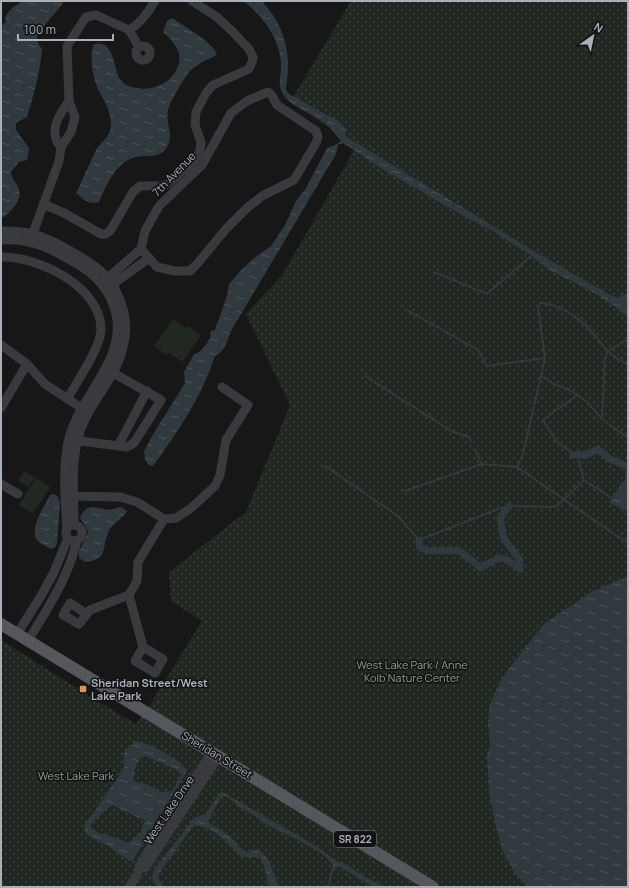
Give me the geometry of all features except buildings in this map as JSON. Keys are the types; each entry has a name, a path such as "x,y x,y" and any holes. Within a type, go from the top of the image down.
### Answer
{"main road":[{"name":"Sheridan Street","path":"1,624 433,887"}],"street":[{"path":"130,30 136,26 155,1"},
{"path":"43,204 64,213 101,234 106,234 110,231 133,192 140,186 161,186 168,184 194,161 200,151 201,142 195,126 196,112 206,93 213,85 248,69 252,62 252,57 249,49 217,17 192,1"},
{"path":"32,238 59,161 61,147 71,132 75,117 69,101 67,46 86,17 96,15 130,30 139,47"},
{"name":"7th Avenue","path":"141,248 145,231 159,206 202,165 231,113 246,102 268,92 272,94 277,105 316,131 318,137 316,143 294,180 262,196 226,229 190,271 175,271 157,267 149,258"},
{"path":"61,147 55,139 56,127 59,118 69,101"},
{"path":"1,232 10,231 55,243 87,261 98,270 125,316 126,327 122,354 109,370 85,410 80,430 73,440 69,468 71,527 66,534 73,539"},
{"path":"1,240 32,238"},
{"path":"141,248 149,258 135,269 107,284 128,260 141,248"},
{"path":"1,257 32,261 48,268 86,292 94,305 99,318 101,330 98,345 68,398"},
{"path":"128,260 135,269"},
{"path":"1,345 27,364 45,384 85,410"},
{"path":"1,408 27,364"},
{"path":"73,440 127,447 134,443 161,400 109,370"},
{"path":"70,496 120,498 137,502 164,519 176,518 190,509 215,486 220,475 226,440 248,405 222,387"},
{"path":"118,446 147,391"},
{"path":"1,484 18,494"},
{"path":"87,614 90,610 129,595 137,581 138,562 164,519"},
{"path":"17,634 41,596 73,539 80,536 81,532 79,527 71,527"},
{"path":"28,641 62,582 71,563 73,539"},
{"path":"129,595 143,647"},
{"name":"West Lake Drive","path":"129,887 137,875 140,865 160,832 216,754"}],"green space":[{"name":"West Lake Park / Anne Kolb Nature Center","path":"351,1 628,1 628,887 1,887 1,640 136,724 153,700 202,621 171,601 169,572 246,512 290,405 246,314 283,274 357,145 290,102"},
{"path":"173,319 186,328 188,326 201,335 182,362 168,352 166,355 154,346"},
{"path":"24,471 35,477 29,487 18,481"},
{"path":"36,478 50,487 33,514 19,505"}],"water":[{"path":"23,1 64,1 37,37 38,43 42,49 40,67 27,117 16,123 16,130 29,148 27,160 19,162 11,172 11,175 18,187 19,196 16,204 4,217 1,216 1,26 6,22 6,15 8,12"},
{"path":"244,1 262,1 268,8 282,32 287,49 288,68 286,90 289,94 338,121 345,129 345,136 532,250 612,296 621,296 628,291 628,317 586,288 548,269 526,252 491,230 387,172 343,143 338,145 336,154 231,331 223,349 215,356 210,371 188,413 153,466 149,465 145,460 144,451 185,383 184,372 194,354 202,350 211,336 211,331 215,330 227,296 229,284 242,269 271,246 285,225 296,201 306,188 327,148 341,141 325,123 294,105 284,96 280,87 281,62 277,44 264,21"},
{"path":"172,18 203,39 214,49 217,54 191,70 169,106 167,116 170,140 165,150 158,155 134,157 125,162 111,178 99,202 92,203 86,201 76,193 96,150 111,129 111,119 108,109 97,87 94,76 92,66 93,45 104,45 108,48 118,76 128,86 142,89 158,86 172,77 178,68 179,56 176,46 163,32 167,21"},
{"path":"628,463 628,511 609,502 625,479 625,470"},
{"path":"54,494 58,497 60,503 57,543 55,547 51,549 37,540 35,530 38,518 44,505 50,495"},
{"path":"92,507 110,510 121,507 127,511 110,529 102,555 93,561 85,562 79,558 79,551 88,533 80,518 84,511"},
{"path":"628,576 628,887 528,887 515,874 502,849 495,823 489,792 487,755 490,745 488,723 490,704 507,671 544,624 591,592"},
{"path":"137,741 156,748 170,756 186,769 186,773 132,861 89,836 84,829 85,824 124,768 125,750","holes":["145,756 179,772 181,775 173,790 161,792 149,785 134,781 136,766 140,757","112,805 146,821 142,825 142,831 128,843 97,832 90,826 93,821"]},
{"path":"222,792 311,843 337,861 346,864 384,887 373,887 339,866 333,872 329,887 327,887 333,865 328,859 314,848 267,825 225,796 222,796 208,820 209,823 235,841 240,848 248,852 255,850 265,855 271,866 278,887 269,887 260,857 242,857 221,837 209,829 195,826 190,830 159,874 158,878 163,887 157,887 152,878 153,871 194,818 205,814"}],"waterway":[{"path":"434,272 487,294 532,255"},
{"path":"517,467 523,454 545,358 538,308 540,303 554,306 575,316 610,353 628,365"},
{"path":"405,309 478,350 487,366 545,358"},
{"path":"602,419 605,357 608,351 628,339"},
{"path":"365,376 453,432 469,437 471,441"},
{"path":"541,376 554,384 568,389 586,401 602,419 628,438"},
{"path":"577,395 543,420 556,441 578,458 584,480 613,499"},
{"path":"573,455 587,455 598,449 610,459 626,466"},
{"path":"475,450 482,464"},
{"path":"405,491 482,464 517,467 628,542"},
{"path":"325,466 398,516 419,540 506,506 556,507 584,480"},
{"path":"419,540 420,548 429,551 460,551 481,568 498,558 508,560 520,569 520,560 504,539 500,519 509,506"}],"place":[{"name":"Sheridan Street/West Lake Park","path":"83,689"}],"park label":[{"name":"West Lake Park","path":"76,776"}]}
